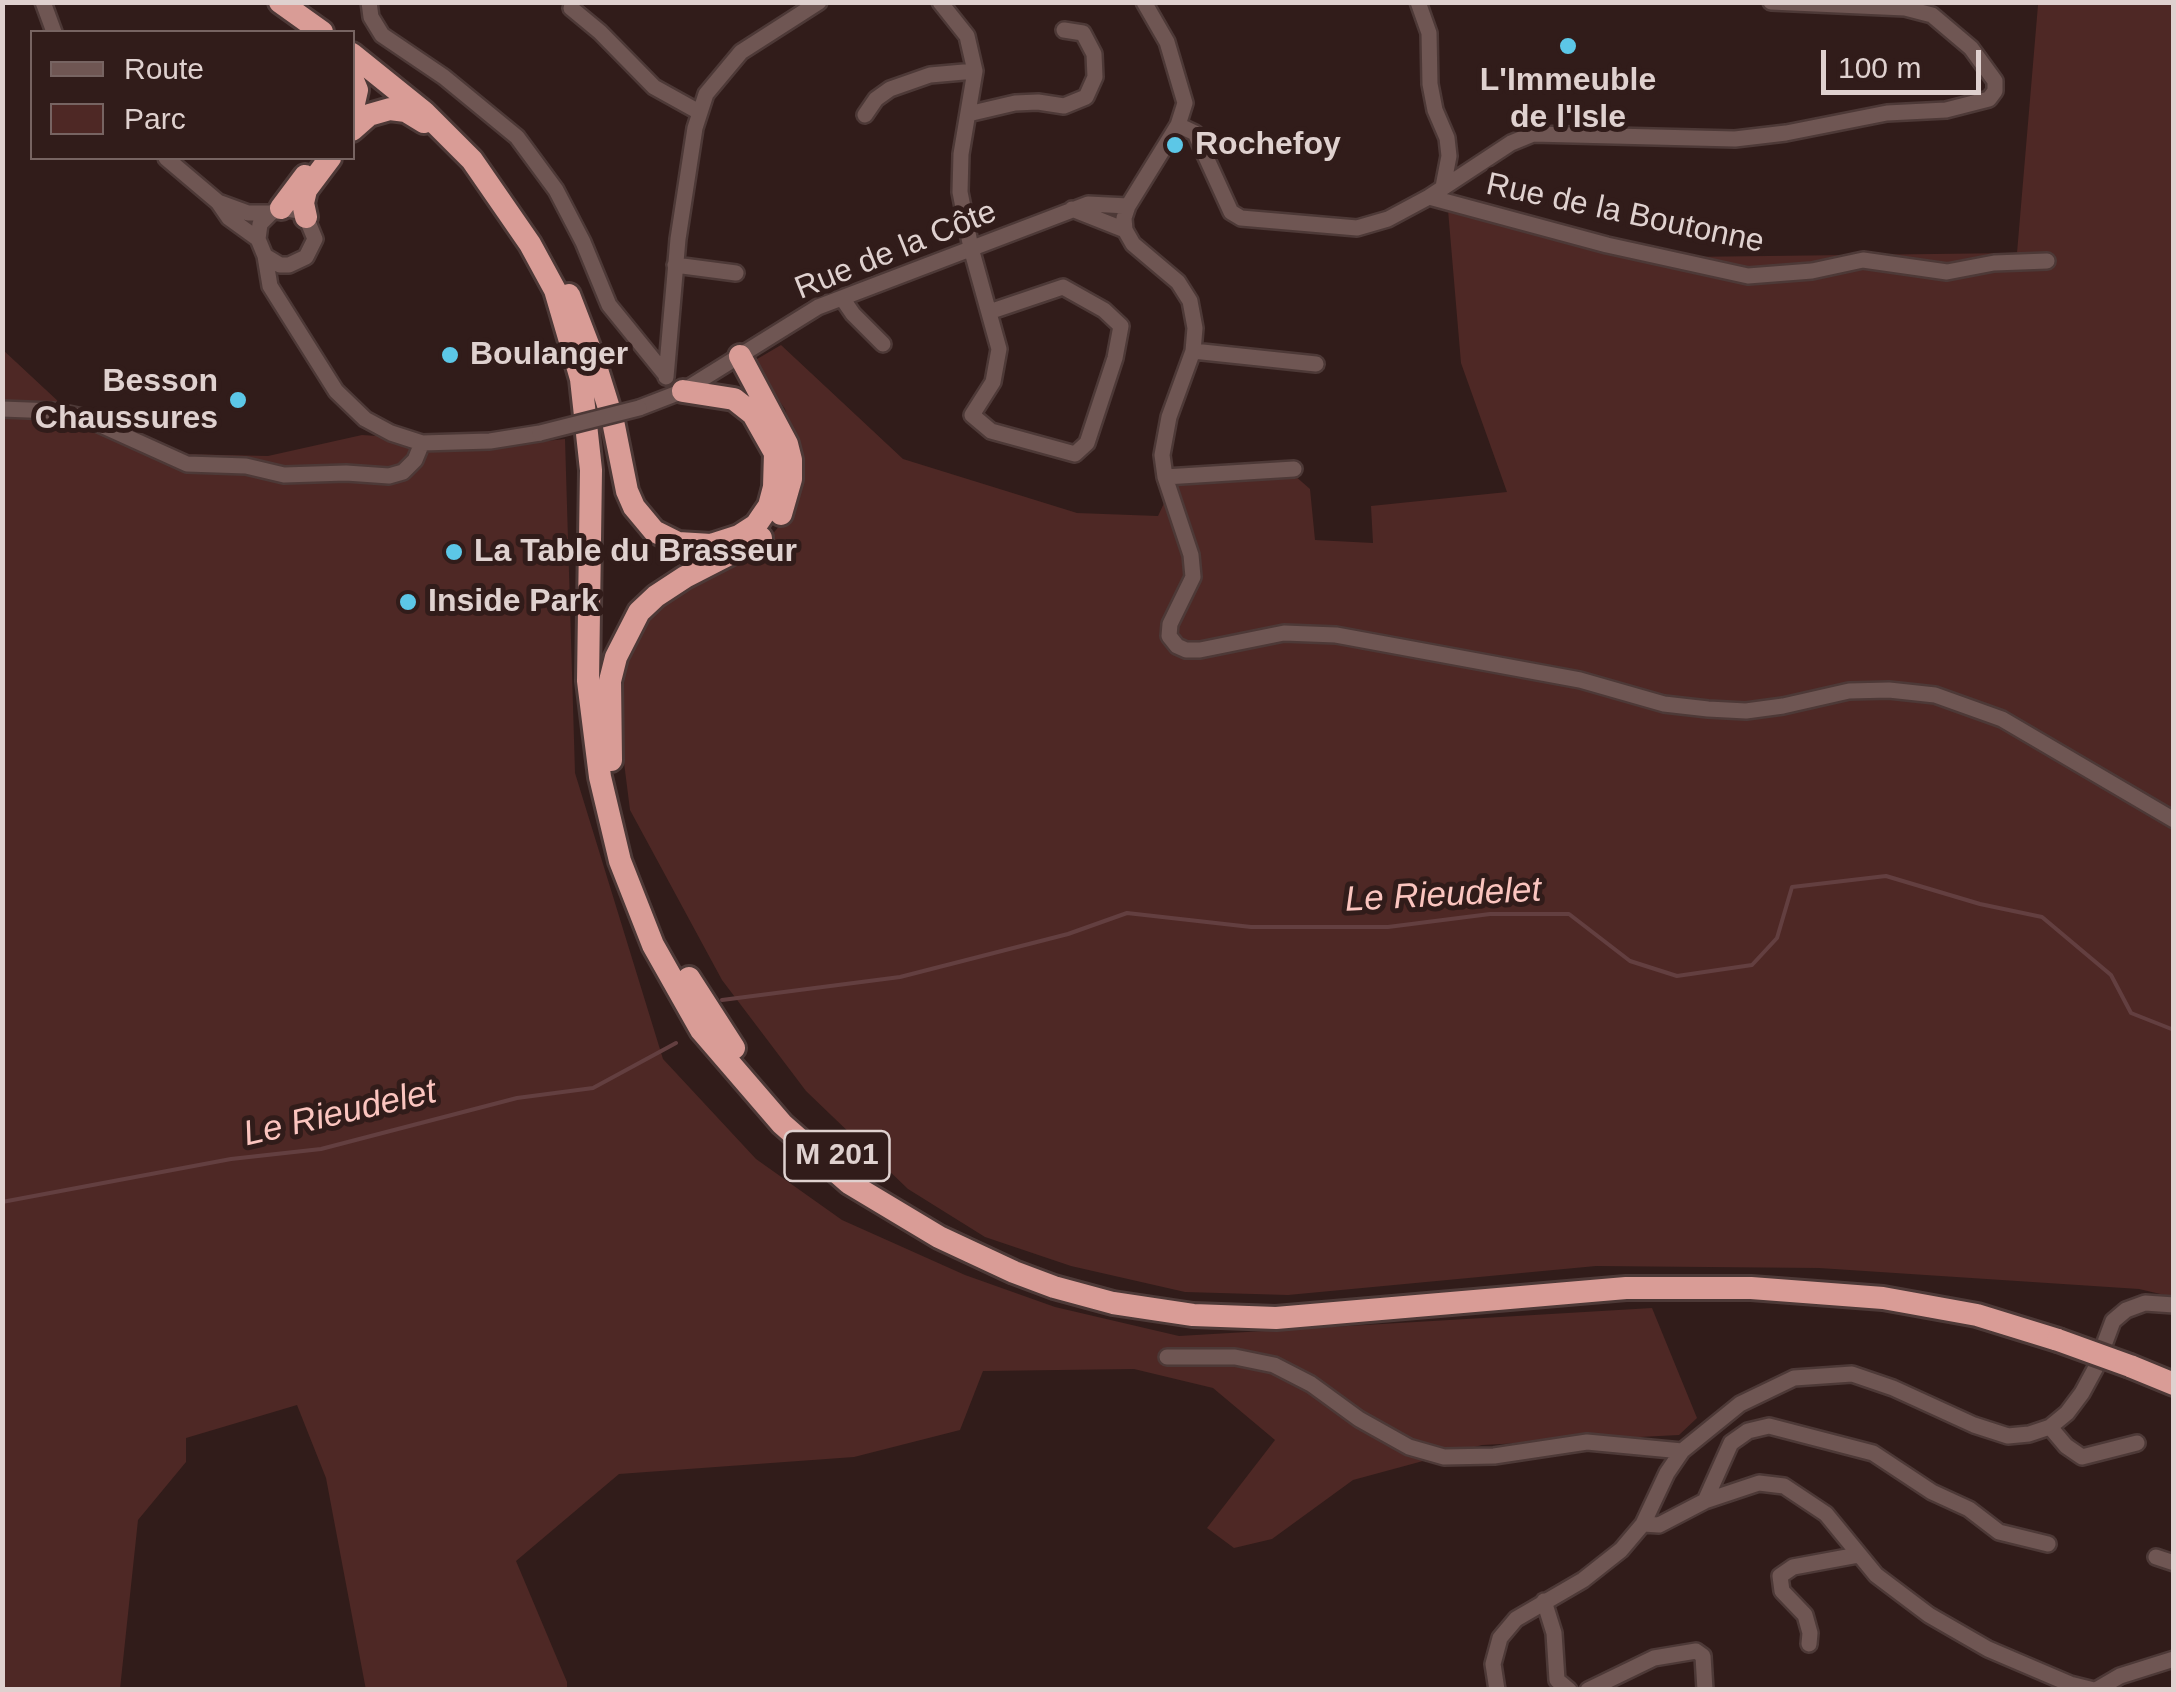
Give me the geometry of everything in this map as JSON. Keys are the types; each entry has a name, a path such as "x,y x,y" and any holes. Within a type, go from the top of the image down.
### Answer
{"highway":[{"path":"268,2 302,30"},
{"path":"280,2 319,30"},
{"path":"294,2 332,30"},
{"name":"M 201","path":"355,48 462,138 516,206 541,248 565,302 595,426 598,679 612,784 632,857 666,940 718,1027 775,1098 838,1157 902,1204 961,1239 1034,1270 1128,1295 1183,1304 1298,1305 1633,1277 1794,1280 1941,1297 2132,1360 2174,1370"},
{"name":"M 201","path":"355,56 424,112 472,160 521,229 554,290 581,379 592,470 590,697 610,822 637,911 670,976 725,1060 782,1124 849,1183 939,1237 1028,1277 1113,1303 1193,1316 1276,1318 1626,1288 1751,1288 1883,1298 2061,1334"},
{"path":"402,84 425,98 473,142 516,196 544,243 594,360 613,422 626,491 634,507 654,531 678,543 712,544 756,525 769,506 774,486 774,453 753,414 734,400 677,393"},
{"path":"355,127 380,111 406,111 472,160"},
{"path":"276,210 317,160"},
{"path":"306,216 306,190 328,160"},
{"path":"734,400 730,381 735,358"},
{"path":"612,784 610,681 616,657 639,612 685,577 762,537 781,514 788,495 791,460 786,444 735,358"},
{"name":"M 201","path":"2132,1360 2174,1384"}],"street":[{"path":"43,2 53,30"},
{"path":"369,2 371,17 382,35 444,77 517,137 556,190 609,305 677,393"},
{"path":"665,374 675,265 699,112 714,82 742,52 818,2"},
{"path":"940,2 967,36 975,71 961,154 960,192 971,248 999,349 993,382 972,415 991,432 1075,454 1087,443 1115,358 1121,326 1104,310 1063,286 989,312"},
{"path":"1144,2 1162,32 1180,76 1185,103 1178,125 1128,206 1125,230 1133,244 1178,282 1190,301 1195,328 1193,351 1164,436 1164,476 1191,555 1193,577 1189,591 1173,614 1170,636 1177,646 1186,650 1308,632 1580,680 1664,704 1708,709 1783,706 1850,691 1888,690 1935,696 2002,718 2174,820"},
{"path":"1418,2 1429,33 1435,110 1448,138 1443,187"},
{"path":"1178,125 1196,133 1232,212 1242,218 1357,228 1388,219 1429,198 1511,143 1533,134 1734,139 1887,113 1946,110 1989,99 1995,91 1995,81 1971,48 1932,15 1905,8 1771,2"},
{"path":"571,8 654,87 699,112"},
{"path":"968,114 1015,103 1064,106 1086,96 1095,77 1094,54 1083,34 1064,30"},
{"path":"865,115 876,99 890,89 930,75 975,71"},
{"path":"168,160 218,202 228,218 258,240"},
{"name":"Rue de la Boutonne","path":"1429,198 1606,245 1748,276 1812,272 1862,260 1946,272 1994,263 2047,261"},
{"path":"218,202 248,213 290,208 306,216 314,231 314,244 306,257 288,265 264,256"},
{"name":"Rue de la Côte","path":"422,443 490,441 540,434 639,408 677,393 818,308 842,298 1072,209 1088,204 1128,206"},
{"path":"1072,209 1125,230"},
{"path":"2,408 54,410 83,417 187,464 246,466 284,475 389,476 402,472 415,460 422,443 391,433 355,410 328,380 270,286 258,240 260,224 276,210"},
{"path":"284,307 280,285 288,265"},
{"path":"675,265 736,272"},
{"path":"842,298 883,344"},
{"path":"1193,351 1316,364"},
{"path":"1164,476 1294,469"},
{"path":"1496,1690 1493,1664 1500,1638 1516,1619 1583,1580 1621,1550 1643,1524 1682,1451 1740,1404 1771,1387 1814,1374 1852,1374 2008,1436 2050,1427 2082,1393 2096,1369 2113,1322 2126,1310 2145,1303 2174,1305"},
{"path":"1166,1357 1235,1357 1274,1365 1409,1446 1444,1457 1494,1456 1588,1442 1682,1451"},
{"path":"1706,1501 1731,1443 1748,1431 1769,1426 1873,1453 1932,1492 1970,1509 1999,1532 2048,1544"},
{"path":"2050,1427 2082,1457 2136,1443"},
{"path":"1643,1524 1660,1524 1706,1501 1760,1483 1784,1486 1826,1514 1858,1555 1901,1596 1988,1649 2070,1684 2095,1690 2120,1676 2174,1659"},
{"path":"1809,1644 1805,1616 1782,1591 1780,1576 1793,1567 1858,1555"},
{"path":"2156,1557 2174,1563"},
{"path":"1544,1602 1554,1633 1557,1680 1568,1690"},
{"path":"1588,1690 1654,1658 1696,1651 1703,1656 1704,1690"}],"green space":[{"path":"2034,3 2173,3 2173,1297 2139,1289 1819,1268 1596,1266 1288,1295 1185,1292 1071,1266 985,1237 908,1189 806,1091 722,980 630,810 617,707 632,637 666,597 755,554 789,515 799,469 785,409 752,362 781,345 903,459 1077,513 1158,516 1174,482 1294,475 1310,489 1315,540 1373,543 1371,506 1507,492 1461,363 1447,198 1684,257 2017,253 2038,5"},
{"path":"2,349 60,403 178,454 268,456 362,435 509,445 565,439 575,773 663,1059 756,1159 842,1220 965,1275 1055,1307 1179,1336 1652,1308 1697,1418 1679,1435 1482,1445 1353,1480 1272,1539 1234,1548 1207,1528 1275,1440 1213,1388 1134,1369 983,1371 960,1430 854,1457 619,1474 516,1561 567,1689 366,1690 326,1478 297,1405 186,1438 186,1462 138,1520 120,1689 3,1689"}],"waterway":[{"name":"Le Rieudelet","path":"722,1000 900,977 1068,934 1127,913 1251,927 1388,927 1490,914 1569,914 1630,961 1677,976 1752,965 1777,938 1792,887 1886,876 1980,904 2042,917 2111,975 2131,1013 2174,1030"},
{"name":"Le Rieudelet","path":"2,1202 231,1159 321,1149 517,1098 593,1088 676,1043"}],"place":[{"name":"L'Immeuble de l'Isle","path":"1568,46"},
{"name":"Rochefoy","path":"1175,145"},
{"name":"Boulanger","path":"450,355"},
{"name":"Besson Chaussures","path":"238,400"},
{"name":"La Table du Brasseur","path":"454,552"},
{"name":"Inside Park","path":"408,602"}]}
